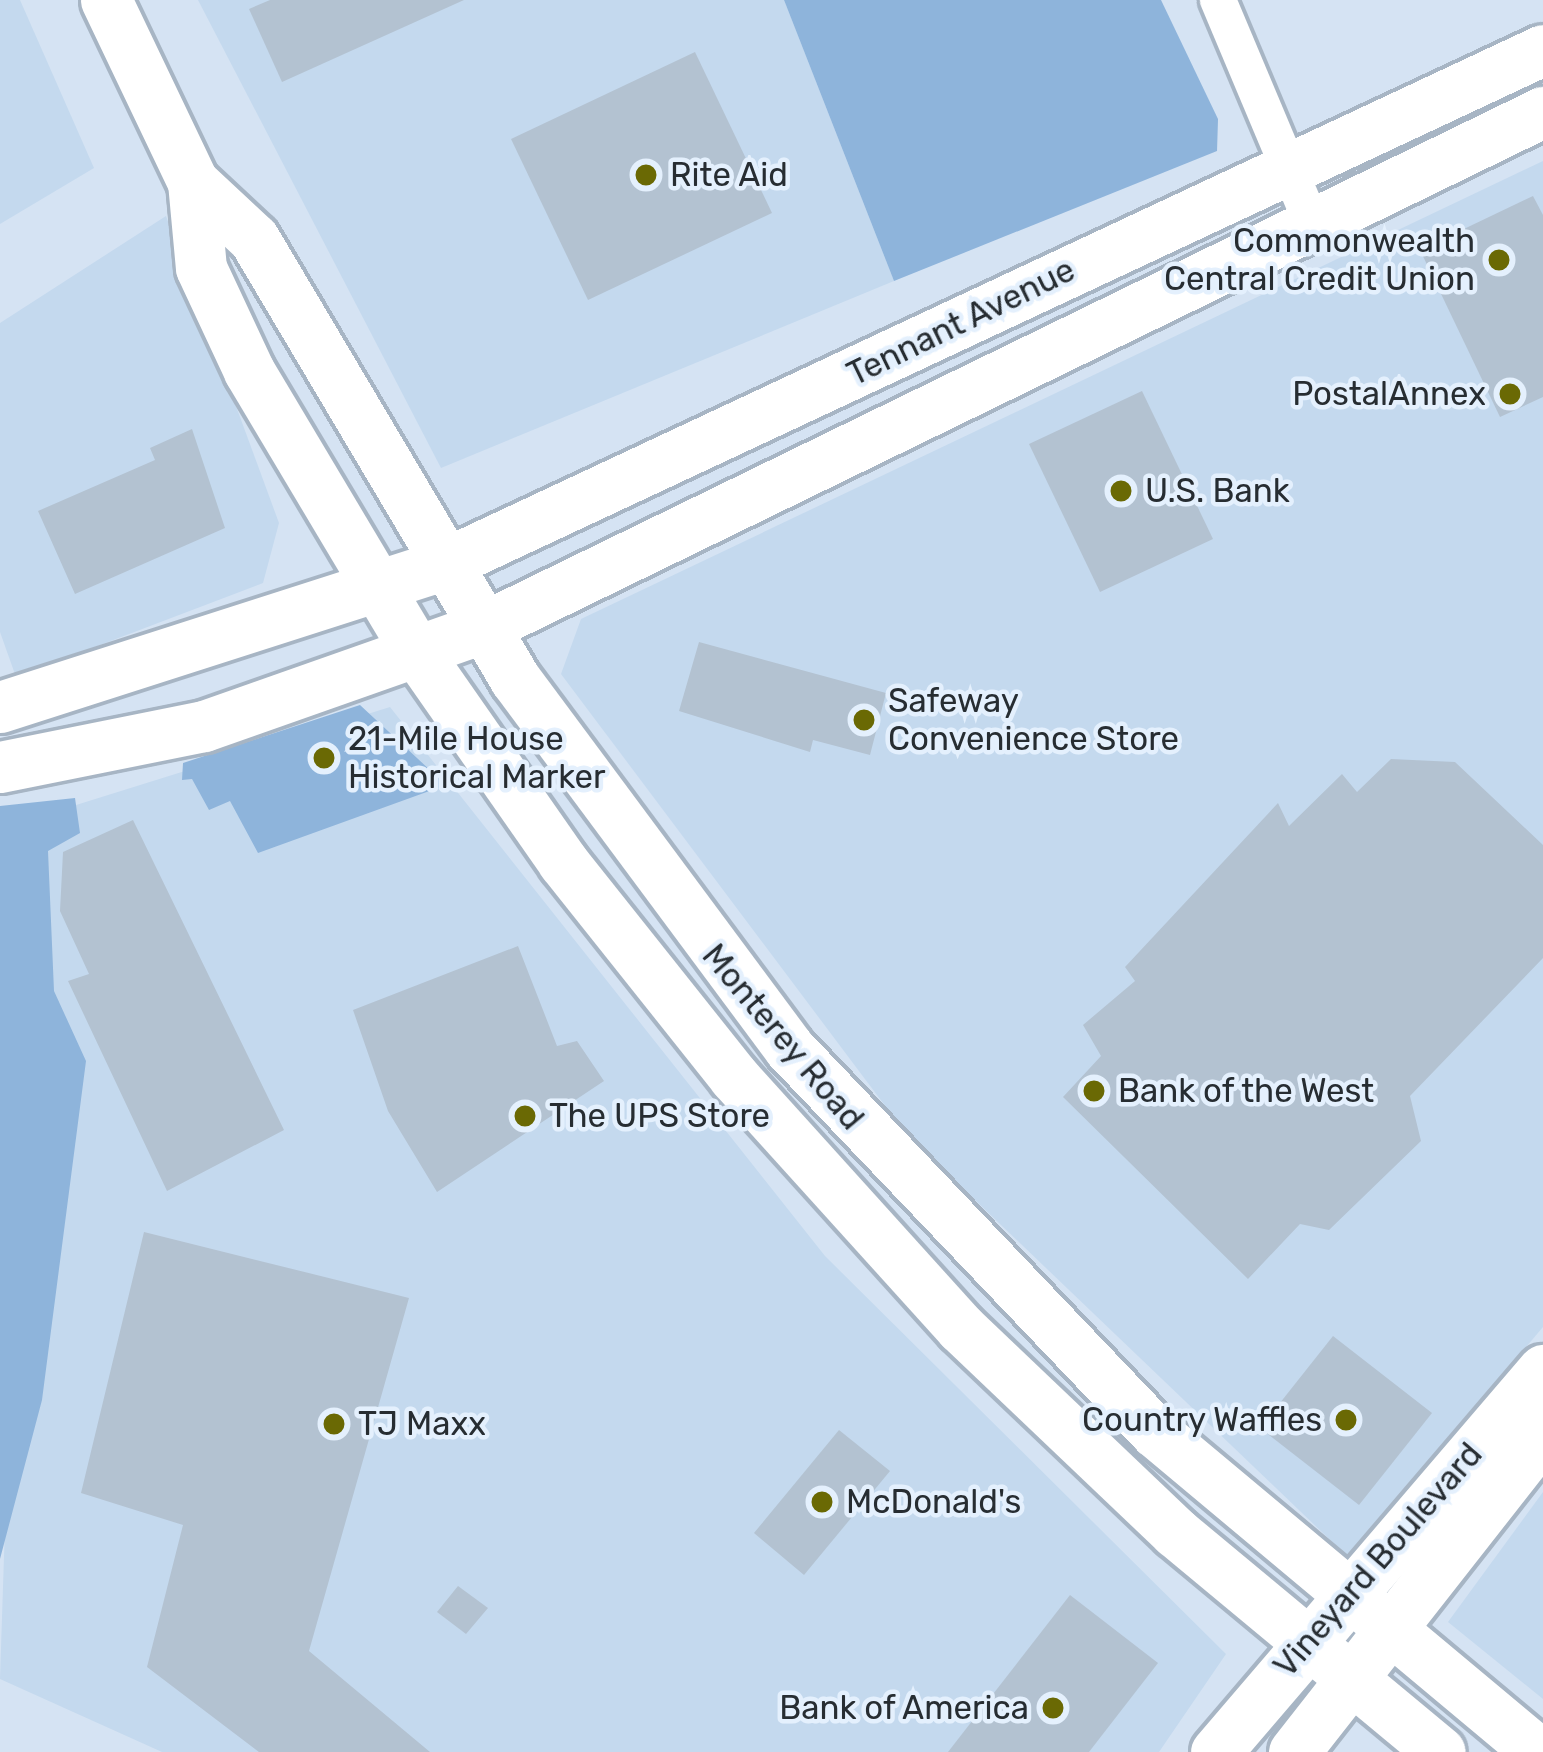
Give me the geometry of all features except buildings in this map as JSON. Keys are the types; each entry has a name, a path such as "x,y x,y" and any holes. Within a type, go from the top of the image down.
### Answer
{"main road":[{"name":"Monterey Road","path":"106,0 193,182 201,268 224,321 418,654 563,862 814,1171 1033,1398 1304,1643 1440,1752"},
{"name":"Tennant Avenue","path":"0,707 379,591 442,565 1543,50"},
{"name":"Tennant Avenue","path":"0,766 204,726 482,628 1321,215 1543,112"},
{"name":"Monterey Road","path":"193,182 254,239 442,565 676,906 860,1130 1155,1432 1342,1598 1538,1752"},
{"name":"Vineyard Boulevard","path":"1216,1752 1342,1598 1543,1370"},
{"name":"Vineyard Boulevard","path":"1294,1752 1543,1434"}],"street":[{"path":"1218,0 1321,215"}],"shaded area":[{"path":"0,0 20,0 94,168 0,224"},
{"path":"198,0 784,0 894,281 441,468"},
{"path":"784,0 1161,0 1218,119 1217,151 894,281"},
{"path":"1543,161 1543,1327 1348,1557 907,1135 561,674 581,619"},
{"path":"166,216 279,523 263,583 16,677 0,632 0,323"},
{"path":"360,705 446,785 258,853 230,801 209,810 192,779 182,780 183,763"},
{"path":"390,707 825,1256 1226,1654 1159,1752 162,1752 0,1679 28,820"},
{"path":"75,798 80,833 48,851 54,991 86,1061 42,1400 0,1559 0,806"},
{"path":"1543,1492 1543,1699 1448,1622"}],"place":[{"name":"Rite Aid","path":"646,175"},
{"name":"Commonwealth Central Credit Union","path":"1499,260"},
{"name":"PostalAnnex","path":"1510,394"},
{"name":"U.S. Bank","path":"1121,491"},
{"name":"Safeway Convenience Store","path":"864,720"},
{"name":"21-Mile House Historical Marker","path":"324,758"},
{"name":"Bank of the West","path":"1094,1091"},
{"name":"The UPS Store","path":"525,1116"},
{"name":"Country Waffles","path":"1346,1420"},
{"name":"TJ Maxx","path":"334,1424"},
{"name":"McDonald's","path":"822,1502"},
{"name":"Bank of America","path":"1053,1708"}]}
